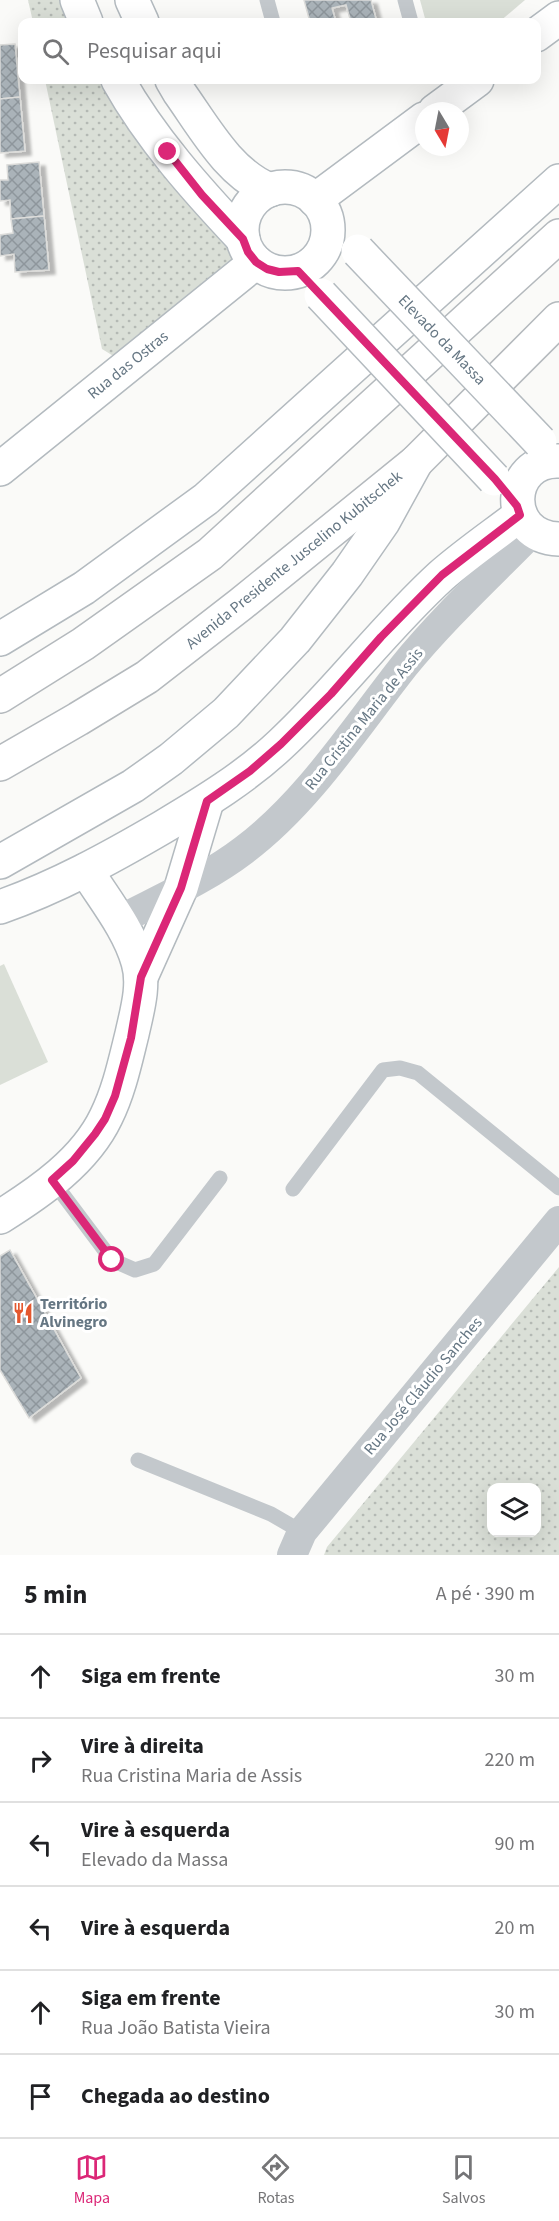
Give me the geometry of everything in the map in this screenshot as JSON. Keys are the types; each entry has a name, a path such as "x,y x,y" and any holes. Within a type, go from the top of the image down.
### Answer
{"main road":[{"path":"77,0 84,18"},
{"path":"132,0 140,18"},
{"path":"541,32 559,18"},
{"path":"120,84 148,128 249,251 267,269 279,272 298,271 309,266 323,250 328,230 321,209 301,190 291,188 270,190 256,185 241,173 223,152 175,84"},
{"path":"447,102 472,84"},
{"path":"321,209 415,127"},
{"path":"0,639 84,588 206,499 559,181"},
{"path":"249,251 242,226 246,212 255,200 270,190"},
{"name":"Elevado da Massa","path":"321,209 358,251 553,454"},
{"path":"0,696 83,644 210,554 559,236"},
{"name":"Rua das Ostras","path":"0,469 249,251"},
{"path":"0,908 86,870 207,801 250,771 331,694 381,637 442,575 532,523 495,479 298,271"},
{"name":"Avenida Presidente Juscelino Kubitschek","path":"0,764 147,677 241,604 416,462 559,319"},
{"name":"Rua Cristina Maria de Assis","path":"532,523 517,496 520,484 528,473 553,454"},
{"path":"0,862 133,786 171,759 226,712 295,639 347,574 383,522 416,462"},
{"path":"0,1216 24,1202 73,1161 105,1119 124,1067 138,1008 141,977 181,888 207,801"},
{"path":"86,870 134,950 141,977"}],"street":[{"name":"Rua Cristina Maria de Assis","path":"118,921 244,851 281,819 406,663 532,523"},
{"name":"Rua José Cláudio Sanches","path":"297,1544 559,1221"}],"lane":[{"path":"267,0 272,18"},
{"path":"405,0 410,18"},
{"path":"293,1189 383,1070 400,1068 418,1073 559,1188"},
{"path":"52,1180 112,1260 135,1270 154,1264 220,1178"},
{"path":"138,1460 271,1514 297,1544"}],"shaded area":[{"path":"28,0 78,0 85,18 32,18"},
{"path":"420,0 525,0 504,18 425,18"},
{"path":"46,84 121,84 243,258 115,357 102,349"},
{"path":"4,964 48,1062 0,1085 0,966"},
{"path":"559,1267 559,1555 324,1555 327,1547"}],"building":[{"path":"304,0 371,0 376,18 350,18 346,5 332,8 335,18 309,18"},
{"path":"15,44 20,97 0,99 0,45"},
{"path":"20,97 25,151 0,153 0,99"},
{"path":"39,162 44,216 11,219 10,200 0,201 0,180 8,180 7,165"},
{"path":"44,216 49,270 15,272 14,254 0,256 0,235 13,233 11,219"},
{"name":"Território Alvinegro","path":"10,1250 81,1378 29,1418 0,1370 0,1256"}],"place":[{"name":"Território Alvinegro","path":"23,1313"}],"route":[{"path":"112,1260 52,1180 73,1161 95,1134 105,1119 115,1096 138,1008 141,977 181,888 207,801 250,771 281,744 442,575 520,515 517,506 495,479 298,271 279,272 267,269 256,262 248,252 243,239 202,195 168,152"}]}
